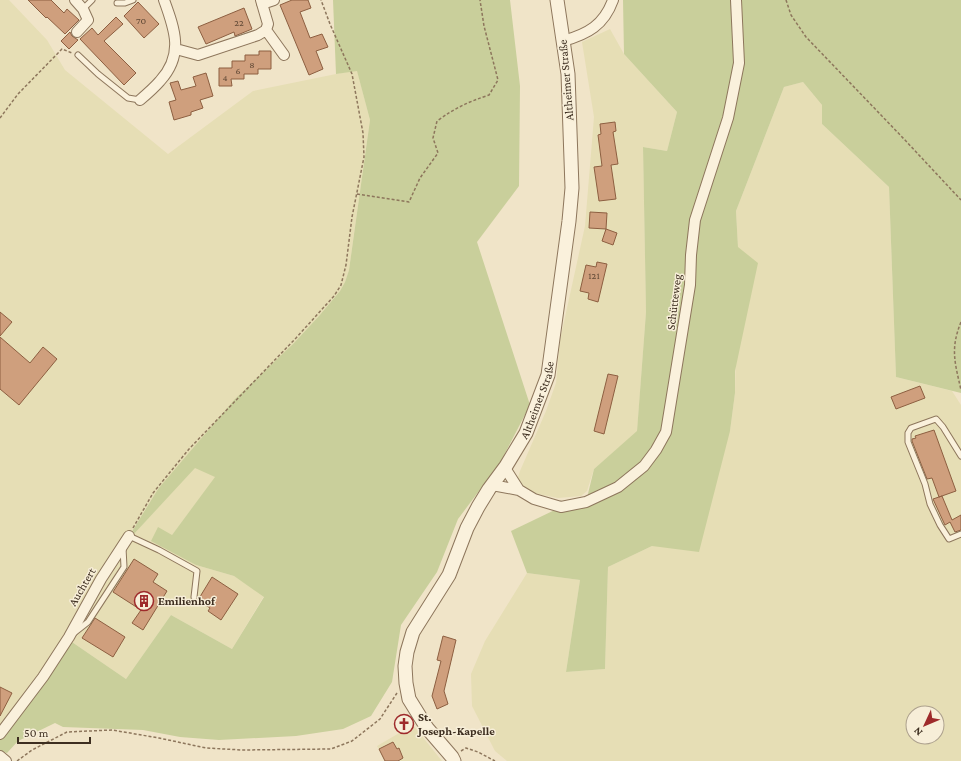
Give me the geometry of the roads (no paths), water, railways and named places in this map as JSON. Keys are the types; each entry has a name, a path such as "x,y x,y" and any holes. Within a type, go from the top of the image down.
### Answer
{"street":[{"path":"75,0 83,9 88,20 76,32"},
{"path":"140,100 160,81 171,66 176,49 172,23 164,0"},
{"path":"176,49 198,55 258,34 266,30 268,24 262,2 274,0"},
{"name":"Altheimer Straße","path":"455,760 436,740 418,715 409,698 405,666 407,652 414,632 449,575 467,528 478,507 505,468 526,433 548,375 569,221 572,188 568,74 557,0"},
{"path":"563,41 580,36 598,24 609,11 614,0"},
{"name":"Schütteweg","path":"492,485 519,490 534,499 562,507 586,502 618,487 644,466 656,450 666,432 690,284 691,255 695,220 728,118 738,62 736,0"},
{"path":"266,30 284,55"},
{"name":"Schütteweg","path":"505,468 519,490"},
{"name":"Auchtert","path":"0,734 43,677 69,637 101,579 129,536"},
{"path":"0,756 6,761"}],"lane":[{"path":"83,9 92,0"},
{"path":"117,3 125,3 133,0"},
{"path":"78,55 98,74 128,98 140,100"},
{"path":"961,456 943,427 936,419 911,428 908,433 908,442 925,484 930,504 940,525 949,539 961,534"},
{"path":"129,536 159,550 197,571 194,597"}],"place":[{"name":"Emilienhof","path":"144,601"},
{"name":"St. Joseph-Kapelle","path":"404,724"}]}
